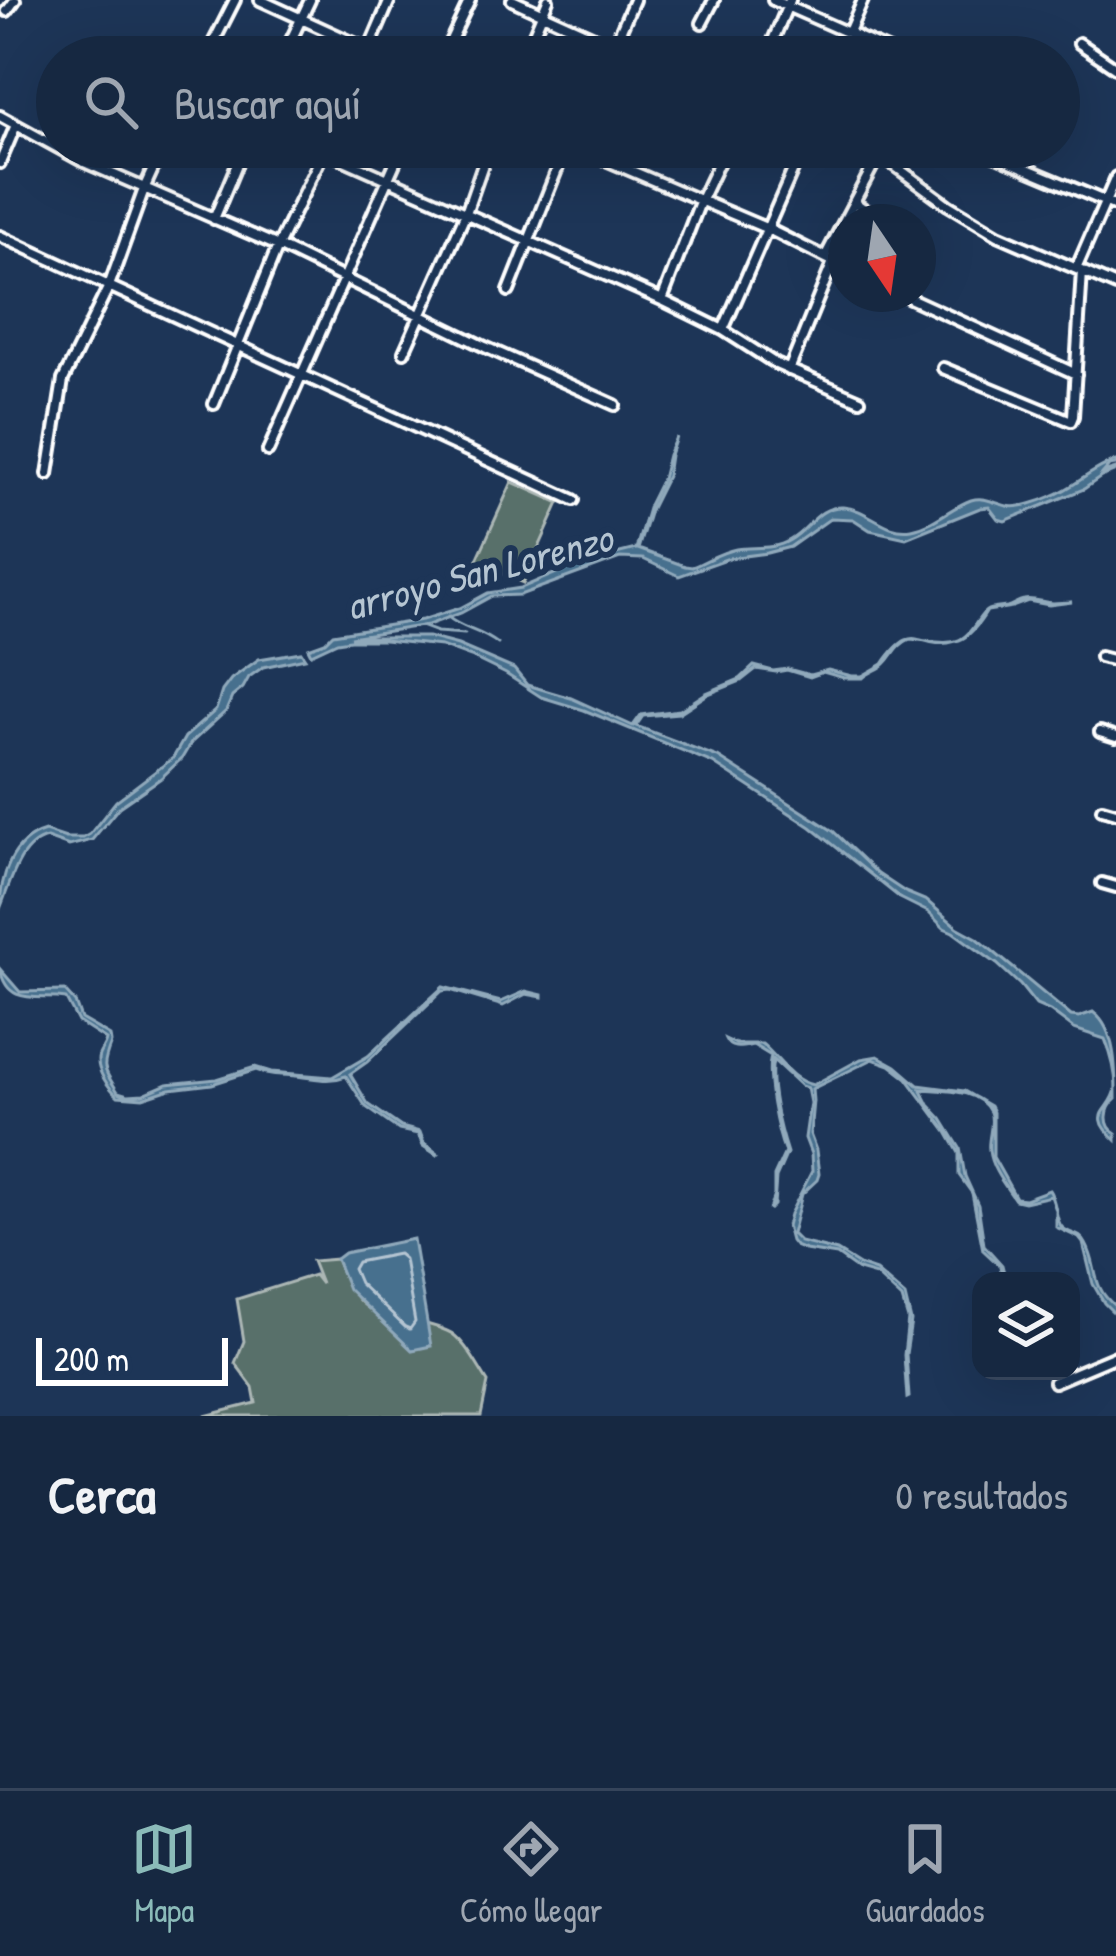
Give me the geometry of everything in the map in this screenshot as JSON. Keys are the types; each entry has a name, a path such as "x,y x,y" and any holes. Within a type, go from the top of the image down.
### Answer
{"street":[{"path":"7,11 15,0"},
{"path":"217,36 235,0"},
{"path":"260,0 341,36"},
{"path":"293,36 310,0"},
{"path":"375,36 390,0"},
{"path":"452,36 470,0"},
{"path":"512,0 589,36"},
{"path":"533,36 548,0"},
{"path":"619,36 634,0"},
{"path":"702,23 714,0"},
{"path":"773,0 857,36"},
{"path":"853,34 862,0"},
{"path":"775,36 789,3"},
{"path":"1080,44 1116,68"},
{"path":"0,116 36,135"},
{"path":"0,163 16,124"},
{"path":"99,168 278,246 615,405"},
{"path":"48,474 63,380 109,286 154,168"},
{"path":"214,219 235,168"},
{"path":"214,404 278,246 316,168"},
{"path":"364,168 662,300 789,370 860,400"},
{"path":"268,451 393,168"},
{"path":"404,352 482,168"},
{"path":"509,291 561,168"},
{"path":"620,168 768,229 828,259"},
{"path":"662,300 716,168"},
{"path":"723,330 794,168"},
{"path":"857,204 872,168"},
{"path":"896,168 998,235 1116,286"},
{"path":"1026,168 1116,206"},
{"path":"943,368 1069,423 1076,374 1079,269 1116,177"},
{"path":"0,236 574,500"},
{"path":"789,370 828,263"},
{"path":"936,310 1076,374"},
{"path":"1100,656 1116,661"},
{"path":"1100,732 1116,736"},
{"path":"1102,809 1116,813"},
{"path":"1102,883 1116,887"},
{"path":"1054,1382 1116,1355"}],"green space":[{"path":"512,482 559,503 523,583 476,562"},
{"path":"336,1259 347,1283 368,1308 447,1331 459,1339 488,1382 481,1416 205,1416 256,1403 253,1387 235,1363 244,1341 237,1299 314,1275 321,1284 312,1261"}],"water":[{"path":"676,437 667,476 638,549 692,567 730,550 783,543 834,508 852,508 893,528 912,529 971,500 1024,505 1060,492 1116,461 1103,473 1116,471 1005,521 989,507 980,508 906,538 870,530 853,519 831,518 790,547 729,558 679,576 643,559 620,558 520,595 492,596 428,625 350,637 428,637 458,645 514,669 527,685 571,698 633,726 641,715 680,710 740,679 754,666 810,675 828,670 862,676 910,639 885,664 863,678 823,672 810,677 756,669 741,681 679,713 643,716 636,726 718,757 833,831 878,874 927,901 1071,1016 1093,1012 1110,1039 1116,1086 1105,1039 1074,1029 1036,1005 997,964 928,912 900,898 811,827 713,763 541,697 506,674 441,646 350,640 311,654 308,648 333,634 422,620 488,593 521,588 580,563 636,549"},
{"path":"1028,600 1072,602 1049,605 1028,601 1012,607 987,611 971,633 955,642 951,642 967,635 981,616 988,610"},
{"path":"301,652 305,658 263,667 249,677 226,711 191,743 182,758 119,807 92,840 69,846 47,838 29,848 0,909 5,873 24,843 45,831 66,838 90,834 116,801 173,758 185,737 216,710 231,679 259,659"},
{"path":"0,969 20,992 65,991 81,1019 110,1036 105,1068 118,1092 128,1095 255,1067 332,1077 368,1056 443,987 501,1002 526,991 542,997 526,994 503,1006 442,991 350,1074 368,1104 401,1127 420,1132 437,1155 423,1146 418,1134 399,1130 366,1107 346,1076 321,1079 256,1070 143,1098 118,1096 99,1066 106,1040 78,1022 66,999 17,994"},
{"path":"725,1039 762,1044 791,1074 813,1085 861,1059 878,1056 918,1085 964,1091 976,1098 921,1089 960,1148 965,1176 978,1205 984,1245 1004,1272 983,1250 972,1193 959,1175 959,1153 907,1078 873,1059 812,1089 810,1134 819,1174 802,1194 792,1234 800,1242 837,1251 876,1271 905,1296 911,1321 906,1354 909,1397 904,1355 908,1319 902,1299 876,1275 858,1270 837,1255 805,1250 791,1241 790,1214 812,1171 805,1138 807,1088 773,1060 773,1093 787,1153 769,1210 774,1176 785,1152 773,1104 771,1056 753,1045 733,1047"},
{"path":"1116,1088 1107,1117 1116,1140 1102,1118"},
{"path":"979,1099 993,1112 993,1157 1016,1198 1049,1190 1056,1209 1051,1196 1024,1202 1015,1200 993,1164 991,1116"},
{"path":"1056,1211 1062,1227 1086,1244 1098,1284 1115,1306 1116,1315 1093,1284 1083,1243 1056,1227"},
{"path":"413,1239 431,1346 412,1350 348,1289 336,1259 344,1253"}],"waterway":[{"name":"arroyo San Lorenzo","path":"448,617 498,644"},
{"name":"arroyo San Lorenzo","path":"421,626 465,634"}]}
